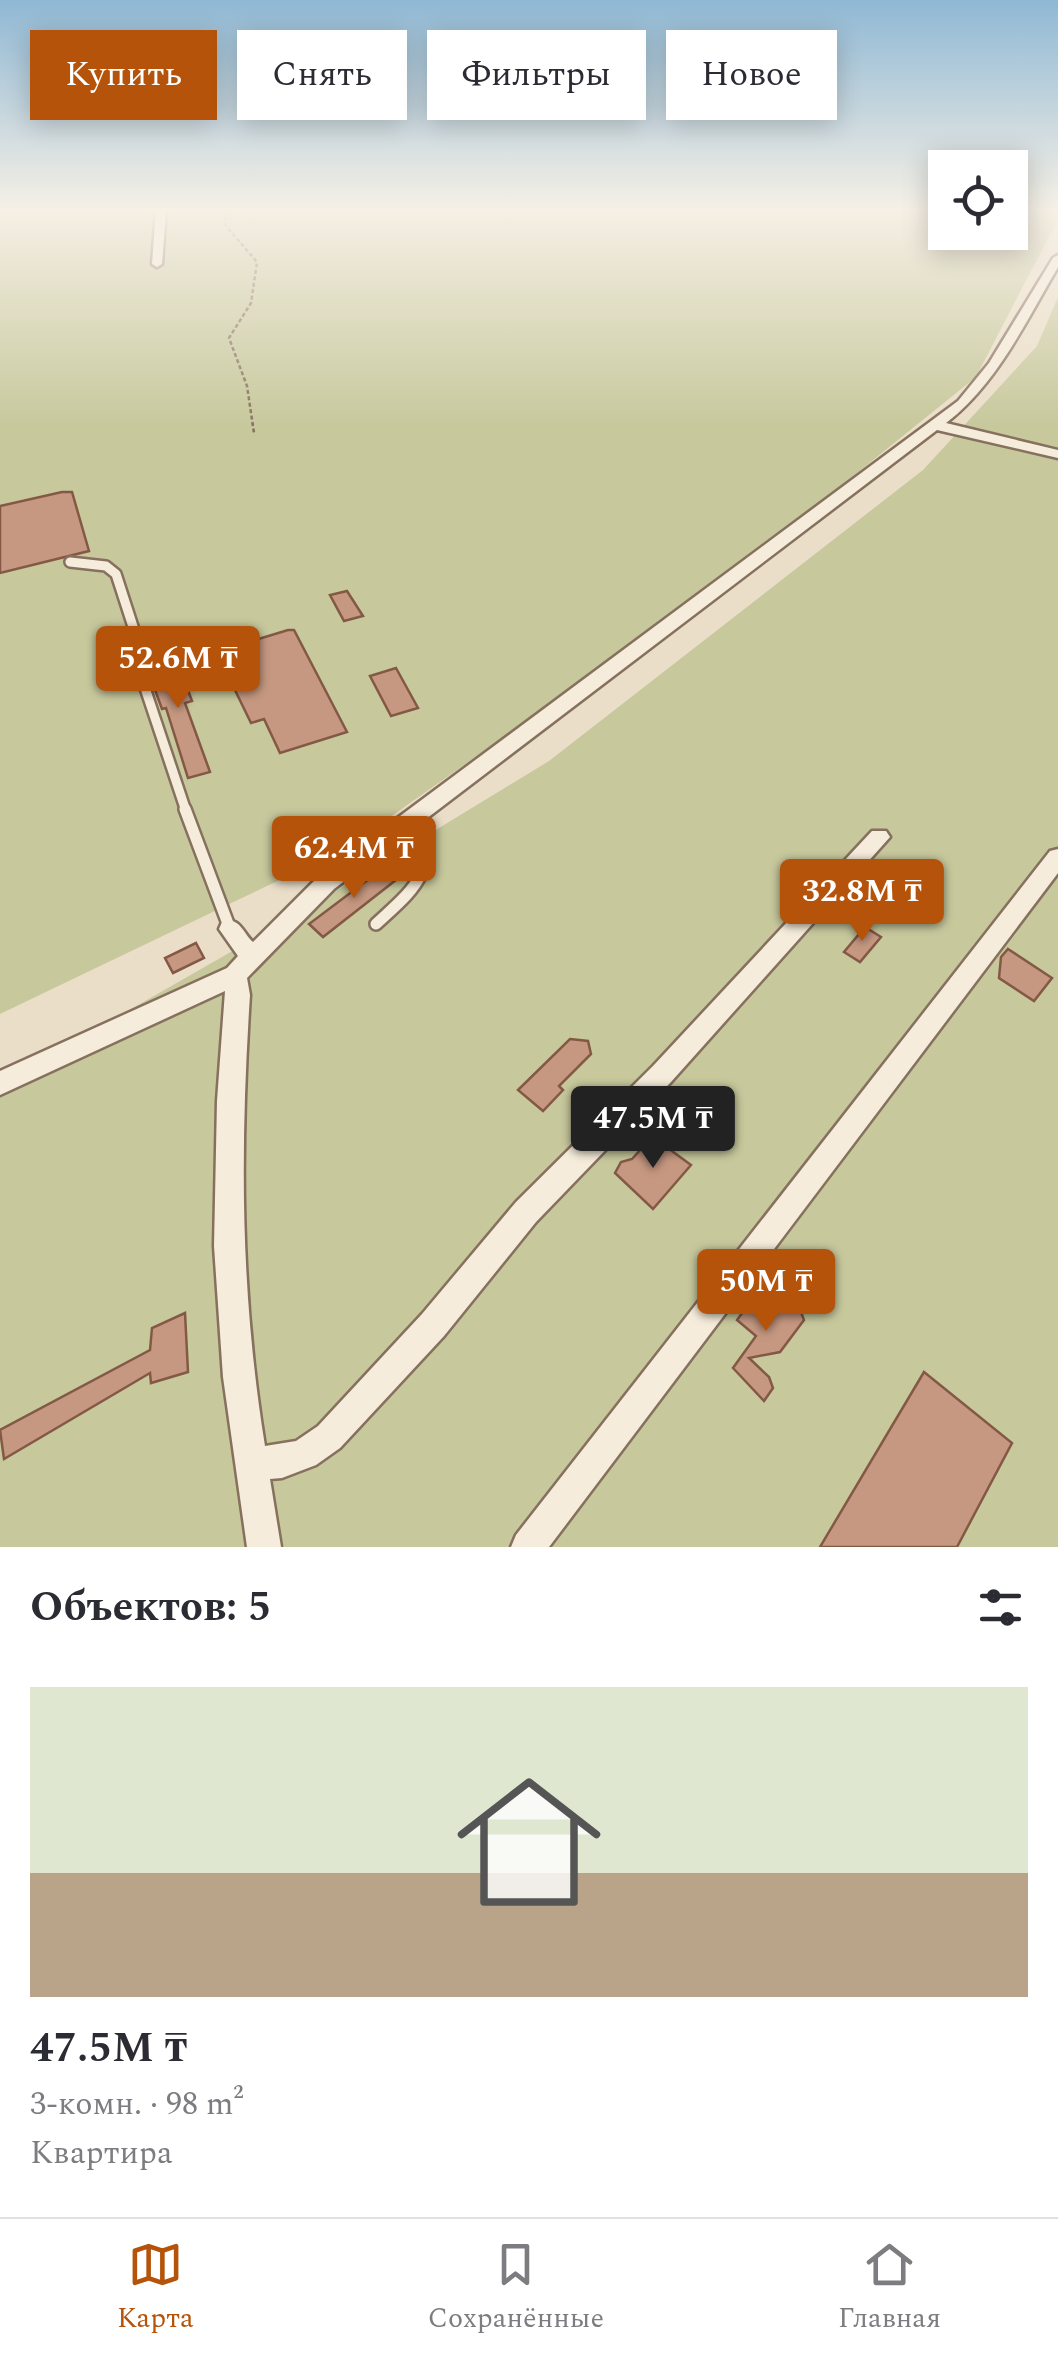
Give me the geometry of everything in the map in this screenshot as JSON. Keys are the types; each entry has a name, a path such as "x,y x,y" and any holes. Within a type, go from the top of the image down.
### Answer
{"street":[{"path":"0,1083 235,975 326,883 972,396 1043,282"},
{"path":"938,424 951,432 1058,454"},
{"path":"250,1463 282,1462 305,1454 329,1437 433,1325 526,1212 662,1074 879,837"},
{"path":"528,1547 1058,857"},
{"path":"230,929 243,948 258,954"},
{"path":"235,975 238,995 230,1101 228,1246 238,1377 264,1547"}],"lane":[{"path":"70,562 106,566 116,574 137,639 139,670 194,837 230,929"},
{"path":"376,924 416,886 428,865 430,848 413,817"}],"path":[{"path":"254,282 251,303 229,338 247,386 254,433"}],"green space":[{"path":"0,282 1025,282 976,377 769,544 585,680 346,848 0,1014"},
{"path":"1058,297 1058,1547 0,1547 0,1084 306,909 549,761 923,470 1037,346"}],"building":[{"path":"72,492 89,551 0,573 0,506"},
{"path":"347,591 363,616 344,621 330,595"},
{"path":"294,630 347,732 280,753 264,719 251,723 232,684 246,679 232,647"},
{"path":"175,656 192,701 185,703 210,772 188,778 166,708 162,709 147,668 146,660"},
{"path":"396,668 418,708 391,716 370,676"},
{"path":"386,866 401,876 323,937 309,924"},
{"path":"865,927 881,937 860,962 844,952"},
{"path":"196,943 204,958 173,973 165,958"},
{"path":"1008,949 1052,978 1034,1001 999,978 1001,957"},
{"path":"570,1039 588,1041 591,1054 559,1086 563,1090 543,1111 518,1090"},
{"path":"650,1135 691,1165 653,1209 615,1173 621,1162 632,1159 641,1149 642,1140"},
{"path":"765,1282 801,1312 804,1320 780,1352 749,1358 769,1377 773,1388 764,1401 733,1368 756,1336 737,1320"},
{"path":"185,1313 188,1372 151,1383 150,1373 4,1459 0,1430 150,1350 152,1328"},
{"path":"924,1372 1012,1443 957,1547 820,1547"}]}
